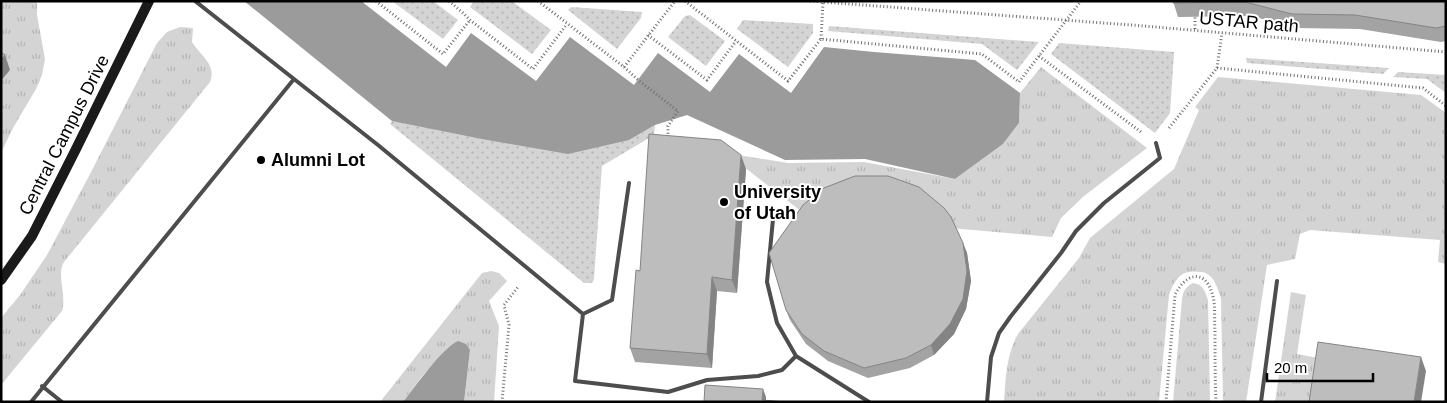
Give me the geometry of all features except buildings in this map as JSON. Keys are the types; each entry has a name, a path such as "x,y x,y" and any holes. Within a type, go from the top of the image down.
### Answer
{"street":[{"name":"Central Campus Drive","path":"1,280 32,236 149,1"}],"lane":[{"path":"195,1 378,145 584,314"},
{"path":"31,402 42,386 294,79"},
{"path":"987,402 991,357 999,333 1076,231 1104,203 1160,158 1156,144"},
{"path":"584,314 612,300 629,182"},
{"path":"773,219 767,282 777,323 796,356 869,402"},
{"path":"1261,402 1277,281"},
{"path":"584,314 575,381 668,392 707,380 758,376 782,370 796,356"},
{"path":"42,386 62,402"}],"path":[{"path":"376,1 443,54 470,20"},
{"path":"449,1 470,20 533,69 568,24"},
{"path":"538,1 678,111 668,126 668,141"},
{"path":"624,67 675,1"},
{"path":"685,1 788,81 821,39 823,2"},
{"name":"USTAR path","path":"810,1 1446,52"},
{"path":"821,39 982,54 1019,82 1081,1"},
{"path":"1195,11 1195,31"},
{"path":"1039,56 1156,144 1217,68 1222,34"},
{"path":"648,35 707,80 736,42"},
{"path":"1217,68 1423,88 1446,106"},
{"path":"502,402 509,325 504,305 530,270"},
{"path":"1166,402 1175,295 1179,285 1187,278 1193,276 1202,278 1209,284 1214,301 1216,402"}],"green space":[{"path":"1,1 37,1 37,15 45,59 42,75 36,89 1,153 1,81 10,70 1,62"},
{"path":"392,1 433,1 458,20 443,39"},
{"path":"474,1 513,2 551,30 532,54 470,7"},
{"path":"571,7 642,12 641,18 617,49 568,10"},
{"path":"690,15 725,41 706,66 668,37 685,16"},
{"path":"743,20 813,24 813,33 788,67 737,29"},
{"path":"829,26 1039,42 1017,70 982,44 828,31"},
{"path":"180,27 193,28 192,42 209,65 212,76 210,82 64,262 61,273 62,311 1,385 1,318 20,295 47,255 157,43 167,32"},
{"path":"1059,43 1174,52 1170,113 1155,133 1051,54"},
{"path":"1246,58 1389,68 1383,74 1247,63"},
{"path":"1041,67 1147,148 1084,196 1061,218 1052,237 806,215 726,153 788,163 864,162 955,179 1003,144 1019,123 1020,93"},
{"path":"1398,72 1446,75 1446,93 1427,79 1393,77"},
{"path":"1218,77 1421,95 1446,113 1446,264 1438,262 1440,240 1310,230 1300,234 1295,259 1267,265 1246,402 1223,402 1221,298 1216,284 1211,277 1204,273 1193,271 1183,274 1176,280 1169,295 1159,402 1004,402 1009,359 1018,334 1079,258 1090,238 1174,169 1199,110 1195,107"},
{"path":"392,121 629,140 655,125 654,135 602,166 594,279 592,283 584,283 390,124"},
{"path":"491,271 499,273 507,281 489,301 499,326 494,402 464,402 470,350 448,348 423,375 403,402 380,402 482,273"},
{"path":"1193,283 1201,286 1208,300 1210,402 1173,402 1182,299 1185,290"},
{"path":"1291,292 1306,295 1297,354 1318,358 1312,402 1275,402"}],"shaded area":[{"path":"244,1 361,1 446,67 471,33 536,81 570,37 634,85 658,53 710,92 739,54 791,93 824,47 975,60 1020,93 1019,123 1003,144 955,179 865,159 785,160 687,115 655,125 629,140 568,154 392,121"},
{"path":"458,341 466,344 470,350 464,402 403,402 444,352"}],"place":[{"name":"Alumni Lot","path":"261,160"},
{"name":"University of Utah","path":"724,202"}]}
